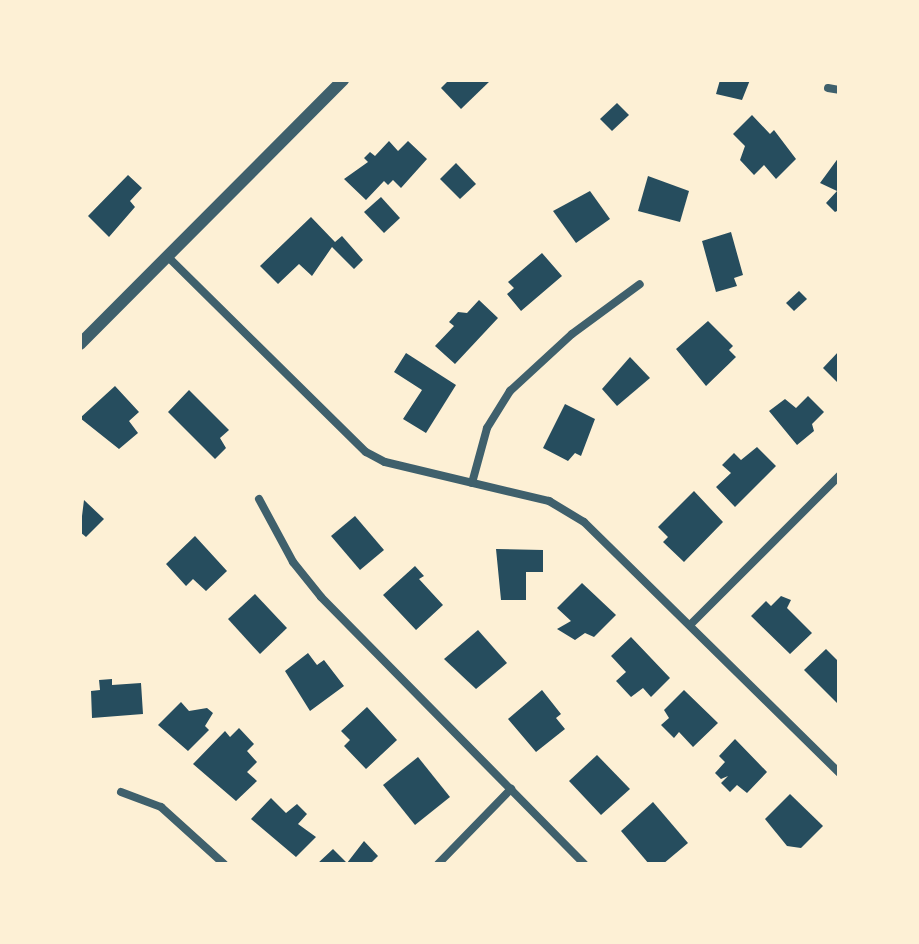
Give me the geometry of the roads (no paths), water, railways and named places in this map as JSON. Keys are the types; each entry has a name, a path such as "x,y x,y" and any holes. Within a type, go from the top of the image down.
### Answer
{"street":[{"path":"80,344 343,80"},
{"path":"828,88 839,90"},
{"path":"167,256 366,452 385,462 549,501 576,516 839,773"},
{"path":"472,483 487,428 510,391 572,334 640,284"},
{"path":"690,625 839,476"},
{"path":"259,499 293,562 321,597 584,864"},
{"path":"438,864 511,789"},
{"path":"121,792 161,807 224,864"}]}
